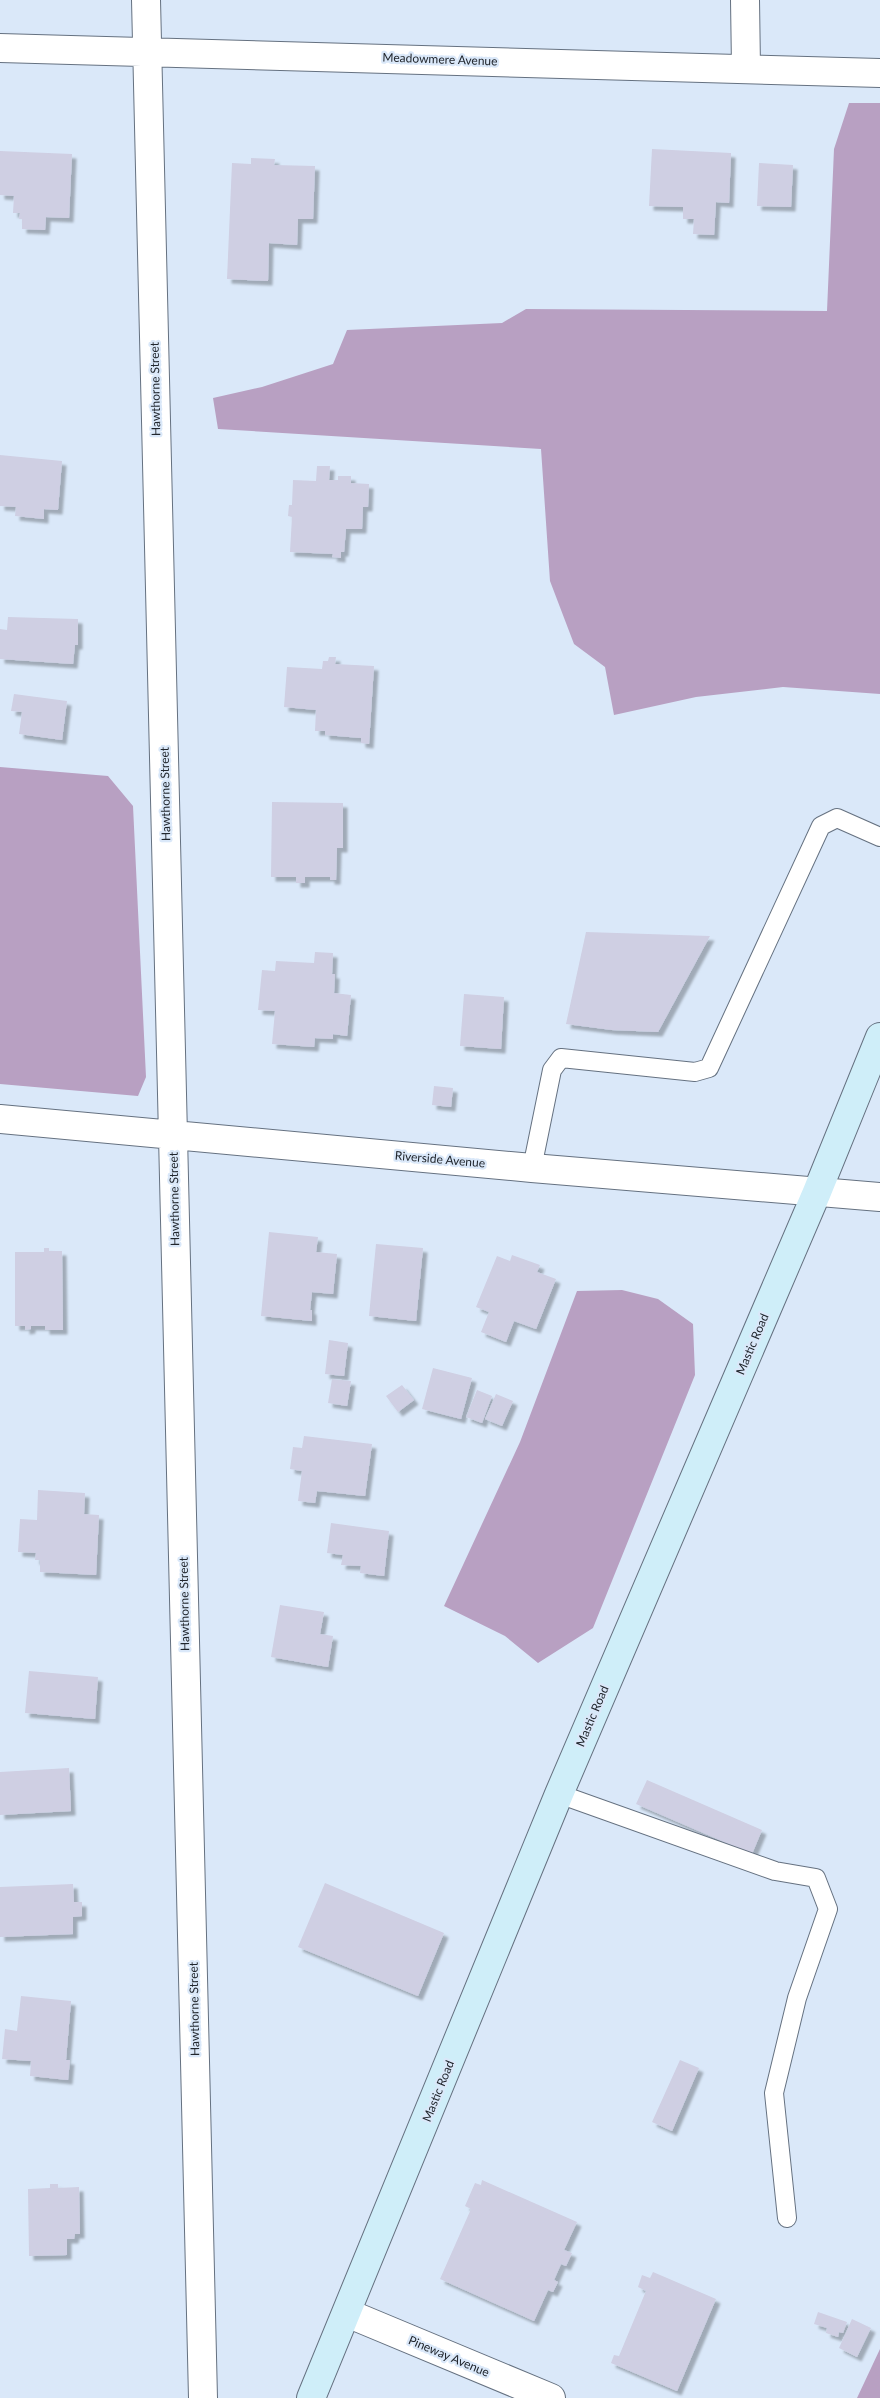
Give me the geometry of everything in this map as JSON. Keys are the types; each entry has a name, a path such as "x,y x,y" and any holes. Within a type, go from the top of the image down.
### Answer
{"main road":[{"name":"Mastic Road","path":"311,2398 559,1794 817,1192 880,1037"}],"street":[{"name":"Hawthorne Street","path":"146,0 204,2398"},
{"path":"745,0 746,67"},
{"name":"Meadowmere Avenue","path":"0,48 880,72"},
{"name":"Riverside Avenue","path":"0,1119 532,1168 880,1197"},
{"name":"Pineway Avenue","path":"347,2313 551,2398"}],"lane":[{"path":"532,1168 552,1070 561,1058 695,1072 709,1068 821,826 836,818 880,837"},
{"path":"559,1794 775,1871 816,1878 828,1909 797,1998 774,2093 787,2218"}],"shaded area":[{"path":"849,103 880,103 880,694 783,687 696,697 614,715 605,667 574,644 550,581 541,449 218,429 213,398 262,387 333,364 347,330 502,323 526,309 827,311 834,149"},
{"path":"0,767 108,776 133,806 146,1077 138,1096 0,1084"},
{"path":"622,1290 658,1299 693,1324 695,1375 593,1628 538,1663 505,1636 444,1606 520,1442 577,1291"},
{"path":"880,2349 880,2398 857,2398"}],"building":[{"path":"652,149 731,153 729,203 716,202 714,235 693,234 694,219 683,219 683,207 649,206"},
{"path":"0,151 72,154 69,218 46,217 45,230 22,229 22,219 19,219 20,213 13,213 14,196 0,195"},
{"path":"251,158 275,159 274,165 315,166 313,219 298,219 297,245 269,243 268,281 227,279 232,163 251,164"},
{"path":"759,163 793,165 791,207 757,206"},
{"path":"0,455 62,461 58,510 44,509 44,519 15,516 16,507 0,506"},
{"path":"317,466 330,466 329,480 338,480 338,476 351,476 351,483 369,484 368,507 363,507 362,529 346,529 344,552 341,552 341,558 332,557 333,554 290,552 292,517 288,516 289,505 292,505 293,480 316,481"},
{"path":"8,617 78,619 78,645 75,645 73,664 0,659 0,629 7,630"},
{"path":"329,657 336,657 335,664 374,666 369,744 361,743 361,738 325,735 325,731 315,731 316,710 284,707 287,667 322,669 323,661 328,661"},
{"path":"14,694 67,701 62,740 19,734 22,712 11,711"},
{"path":"272,802 343,803 343,848 337,848 336,880 330,880 330,877 305,877 305,883 296,883 296,877 271,877"},
{"path":"586,932 710,936 658,1032 612,1030 566,1024"},
{"path":"315,952 333,953 332,974 335,974 334,993 351,995 347,1036 333,1034 333,1039 315,1038 314,1047 272,1044 275,1011 258,1010 262,970 275,971 276,961 314,963"},
{"path":"464,994 504,997 501,1049 460,1046"},
{"path":"434,1086 453,1088 451,1107 432,1105"},
{"path":"269,1232 318,1237 316,1252 337,1254 333,1294 312,1292 310,1310 312,1310 312,1321 261,1316"},
{"path":"376,1244 423,1248 416,1321 369,1316"},
{"path":"44,1248 49,1248 49,1251 62,1251 63,1330 45,1330 45,1326 31,1326 31,1329 25,1330 25,1326 15,1326 15,1252 44,1252"},
{"path":"512,1255 540,1265 537,1272 556,1279 536,1329 514,1321 506,1342 481,1332 489,1312 476,1307 497,1256 510,1261"},
{"path":"329,1340 348,1343 344,1376 325,1374"},
{"path":"433,1368 472,1378 461,1419 422,1409"},
{"path":"332,1379 351,1381 347,1406 328,1403"},
{"path":"402,1385 414,1400 398,1412 386,1396"},
{"path":"477,1390 492,1396 482,1423 466,1417"},
{"path":"496,1394 513,1401 502,1426 485,1419"},
{"path":"304,1436 372,1444 365,1496 317,1491 315,1503 298,1501 302,1471 290,1469 293,1447 302,1448"},
{"path":"38,1490 85,1493 84,1514 99,1515 96,1575 40,1572 40,1560 35,1560 36,1553 18,1552 20,1519 37,1520"},
{"path":"331,1523 389,1531 384,1576 360,1573 361,1566 341,1565 343,1555 327,1553"},
{"path":"280,1605 324,1612 320,1634 333,1636 328,1667 271,1657"},
{"path":"29,1671 98,1677 95,1719 25,1713"},
{"path":"69,1768 71,1811 0,1815 0,1772"},
{"path":"647,1780 762,1830 752,1854 636,1804"},
{"path":"325,1883 444,1933 418,1996 298,1947"},
{"path":"73,1884 74,1902 82,1902 82,1916 73,1917 73,1934 0,1937 0,1887"},
{"path":"21,1996 71,2001 66,2060 70,2060 68,2080 30,2076 31,2061 2,2059 5,2029 17,2031"},
{"path":"680,2060 699,2068 672,2131 652,2122"},
{"path":"482,2180 577,2222 564,2250 572,2253 566,2266 561,2264 554,2280 558,2282 553,2292 548,2290 534,2321 440,2279 471,2209 465,2206 475,2183 481,2185"},
{"path":"50,2184 58,2184 58,2188 79,2187 80,2234 75,2234 74,2239 67,2239 67,2255 29,2256 28,2189 50,2188"},
{"path":"653,2272 716,2299 677,2391 611,2363 614,2355 619,2356 646,2291 638,2287 642,2275 650,2278"},
{"path":"818,2312 847,2322 843,2333 839,2332 838,2337 826,2333 827,2328 814,2324"},
{"path":"852,2319 871,2328 857,2357 839,2348"}]}
